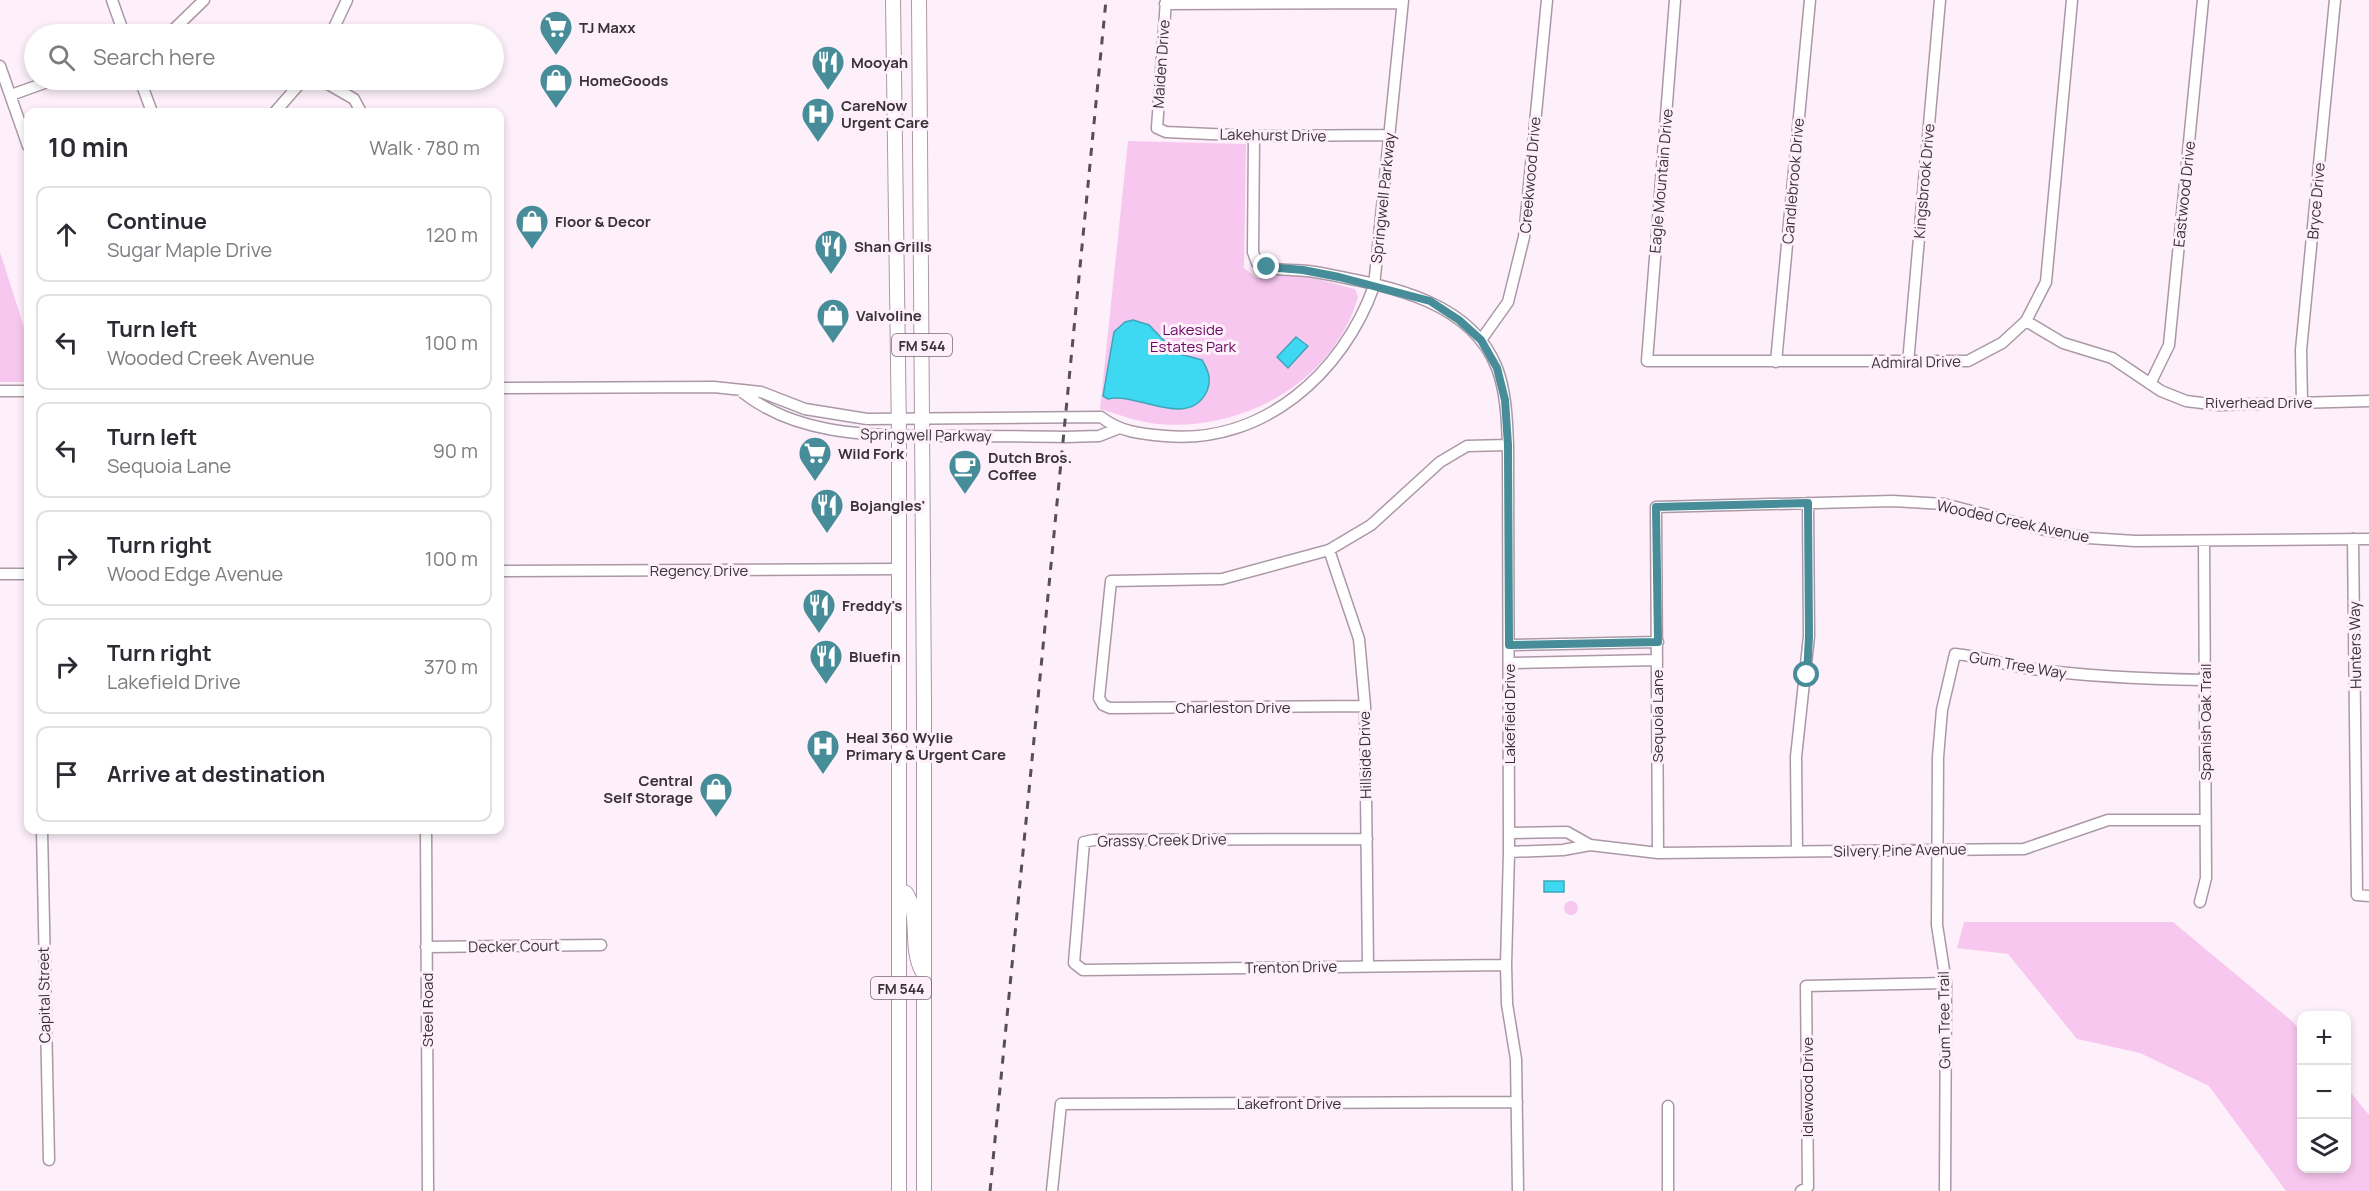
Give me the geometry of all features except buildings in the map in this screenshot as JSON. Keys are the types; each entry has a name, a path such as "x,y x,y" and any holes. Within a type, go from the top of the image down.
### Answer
{"main road":[{"name":"FM 544","path":"893,0 899,418 899,1191"},
{"name":"FM 544","path":"919,0 924,702 924,1191"},
{"path":"895,188 921,187"},
{"path":"898,703 924,702"},
{"path":"900,891 906,893 914,911 915,956 924,976"}],"street":[{"path":"112,0 120,24"},
{"path":"179,24 204,0"},
{"path":"336,24 347,0"},
{"name":"Creekwood Drive","path":"1481,340 1508,302 1524,237 1547,0"},
{"name":"Eagle Mountain Drive","path":"1647,361 1676,0"},
{"name":"Candlebrook Drive","path":"1776,362 1810,0"},
{"name":"Kingsbrook Drive","path":"1908,363 1940,0"},
{"name":"Admiral Drive","path":"1647,361 1908,363 1968,361 2002,343 2025,321 2046,282 2072,0"},
{"name":"Eastwood Drive","path":"2150,384 2169,345 2203,0"},
{"name":"Bryce Drive","path":"2302,403 2301,350 2335,0"},
{"path":"1165,2 1402,1"},
{"name":"Springwell Parkway","path":"504,388 714,387 742,392 761,392 805,409 836,416 1101,417 1117,429 1150,435 1196,436 1235,428 1280,408 1305,390 1331,365 1360,322 1374,286 1402,1"},
{"name":"Maiden Drive","path":"1157,128 1165,2"},
{"path":"0,66 24,135"},
{"path":"10,95 25,90"},
{"path":"144,90 150,108"},
{"path":"278,108 294,90"},
{"path":"338,90 354,99 360,108"},
{"name":"Lakehurst Drive","path":"1157,128 1166,132 1254,136 1389,135"},
{"name":"Lakefield Drive","path":"1254,136 1253,252 1257,262 1267,267 1303,270 1430,301 1459,320 1481,340 1500,379 1505,400 1508,445 1509,852 1506,965 1517,1102 1518,1191"},
{"name":"Riverhead Drive","path":"2025,321 2063,343 2112,358 2150,384 2186,401 2218,405 2369,401"},
{"path":"0,391 24,391"},
{"name":"Springwell Parkway","path":"742,392 756,403 798,422 854,434 1099,436 1117,429"},
{"path":"1036,416 1037,436"},
{"path":"1329,550 1371,525 1440,462 1467,446 1508,445"},
{"name":"Wooded Creek Avenue","path":"1656,507 1893,501 1944,504 2041,529 2088,538 2135,541 2369,539"},
{"path":"1797,850 1797,757 1809,636 1808,503"},
{"name":"Sequoia Lane","path":"1656,507 1658,853"},
{"name":"Hunters Way","path":"2354,539 2363,895"},
{"name":"Spanish Oak Trail","path":"2200,902 2206,878 2204,541"},
{"name":"Charleston Drive","path":"1329,550 1222,579 1111,581 1099,698 1103,705 1110,708 1365,706"},
{"name":"Hillside Drive","path":"1329,550 1359,639 1365,706 1368,965"},
{"name":"Regency Drive","path":"504,571 898,568"},
{"path":"0,574 24,574"},
{"path":"1509,645 1658,642"},
{"name":"Gum Tree Way","path":"1940,849 1938,757 1942,710 1955,654 1978,656 2022,668 2089,677 2204,680"},
{"path":"1509,663 1657,660"},
{"name":"Silvery Pine Avenue","path":"1509,852 1563,850 1590,845 1658,853 2024,849 2108,820 2205,819"},
{"name":"Silvery Pine Avenue","path":"1509,833 1567,832 1590,845"},
{"name":"Capital Street","path":"42,834 49,1160"},
{"name":"Steel Road","path":"426,834 428,1191"},
{"name":"Grassy Creek Drive","path":"1077,967 1074,963 1084,842 1094,840 1367,839"},
{"name":"Gum Tree Trail","path":"1940,849 1937,925 1946,982 1945,1191"},
{"name":"Decker Court","path":"426,947 601,945"},
{"name":"Trenton Drive","path":"1077,967 1083,970 1506,965"},
{"name":"Idlewood Drive","path":"1805,1189 1806,987 1946,982"},
{"name":"Lakefront Drive","path":"1052,1191 1061,1104 1517,1102"},
{"path":"1668,1106 1668,1191"}],"green space":[{"name":"Lakeside Estates Park","path":"1128,141 1246,144 1244,268 1257,278 1266,278 1275,274 1305,276 1355,289 1358,297 1346,327 1328,354 1306,377 1280,395 1252,410 1221,419 1189,424 1157,424 1100,409"},
{"path":"0,252 24,327 24,382 0,382"},
{"path":"1568,901 1574,901 1578,908 1574,915 1568,915 1564,911 1564,905"},
{"path":"1964,922 2173,922 2297,1027 2297,1173 2351,1173 2351,1093 2369,1115 2369,1191 2286,1191 2209,1086 2140,1053 2077,1039 2008,954 1957,948"}],"water":[{"path":"1133,320 1149,325 1176,353 1202,360 1208,371 1209,382 1207,391 1198,403 1187,408 1175,409 1120,398 1108,399 1103,396 1114,332 1125,322"},
{"path":"1296,337 1308,346 1288,368 1277,357"},
{"path":"1544,881 1564,881 1564,892 1544,892"}],"railway":[{"path":"990,1191 1106,0"}],"place":[{"name":"TJ Maxx","path":"556,56"},
{"name":"Mooyah","path":"828,91"},
{"name":"HomeGoods","path":"556,109"},
{"name":"CareNow Urgent Care","path":"818,143"},
{"name":"Floor & Decor","path":"532,250"},
{"name":"Shan Grills","path":"831,275"},
{"name":"Valvoline","path":"833,344"},
{"name":"Wild Fork","path":"815,482"},
{"name":"Dutch Bros. Coffee","path":"965,495"},
{"name":"Bojangles'","path":"827,534"},
{"name":"Freddy's","path":"819,634"},
{"name":"Bluefin","path":"826,685"},
{"name":"Heal 360 Wylie Primary & Urgent Care","path":"823,775"},
{"name":"Central Self Storage","path":"716,818"}],"route":[{"path":"1267,267 1303,270 1339,277 1430,301 1459,320 1481,340 1497,368 1505,400 1508,445 1509,645 1658,642 1656,507 1808,503 1807,675"}]}
